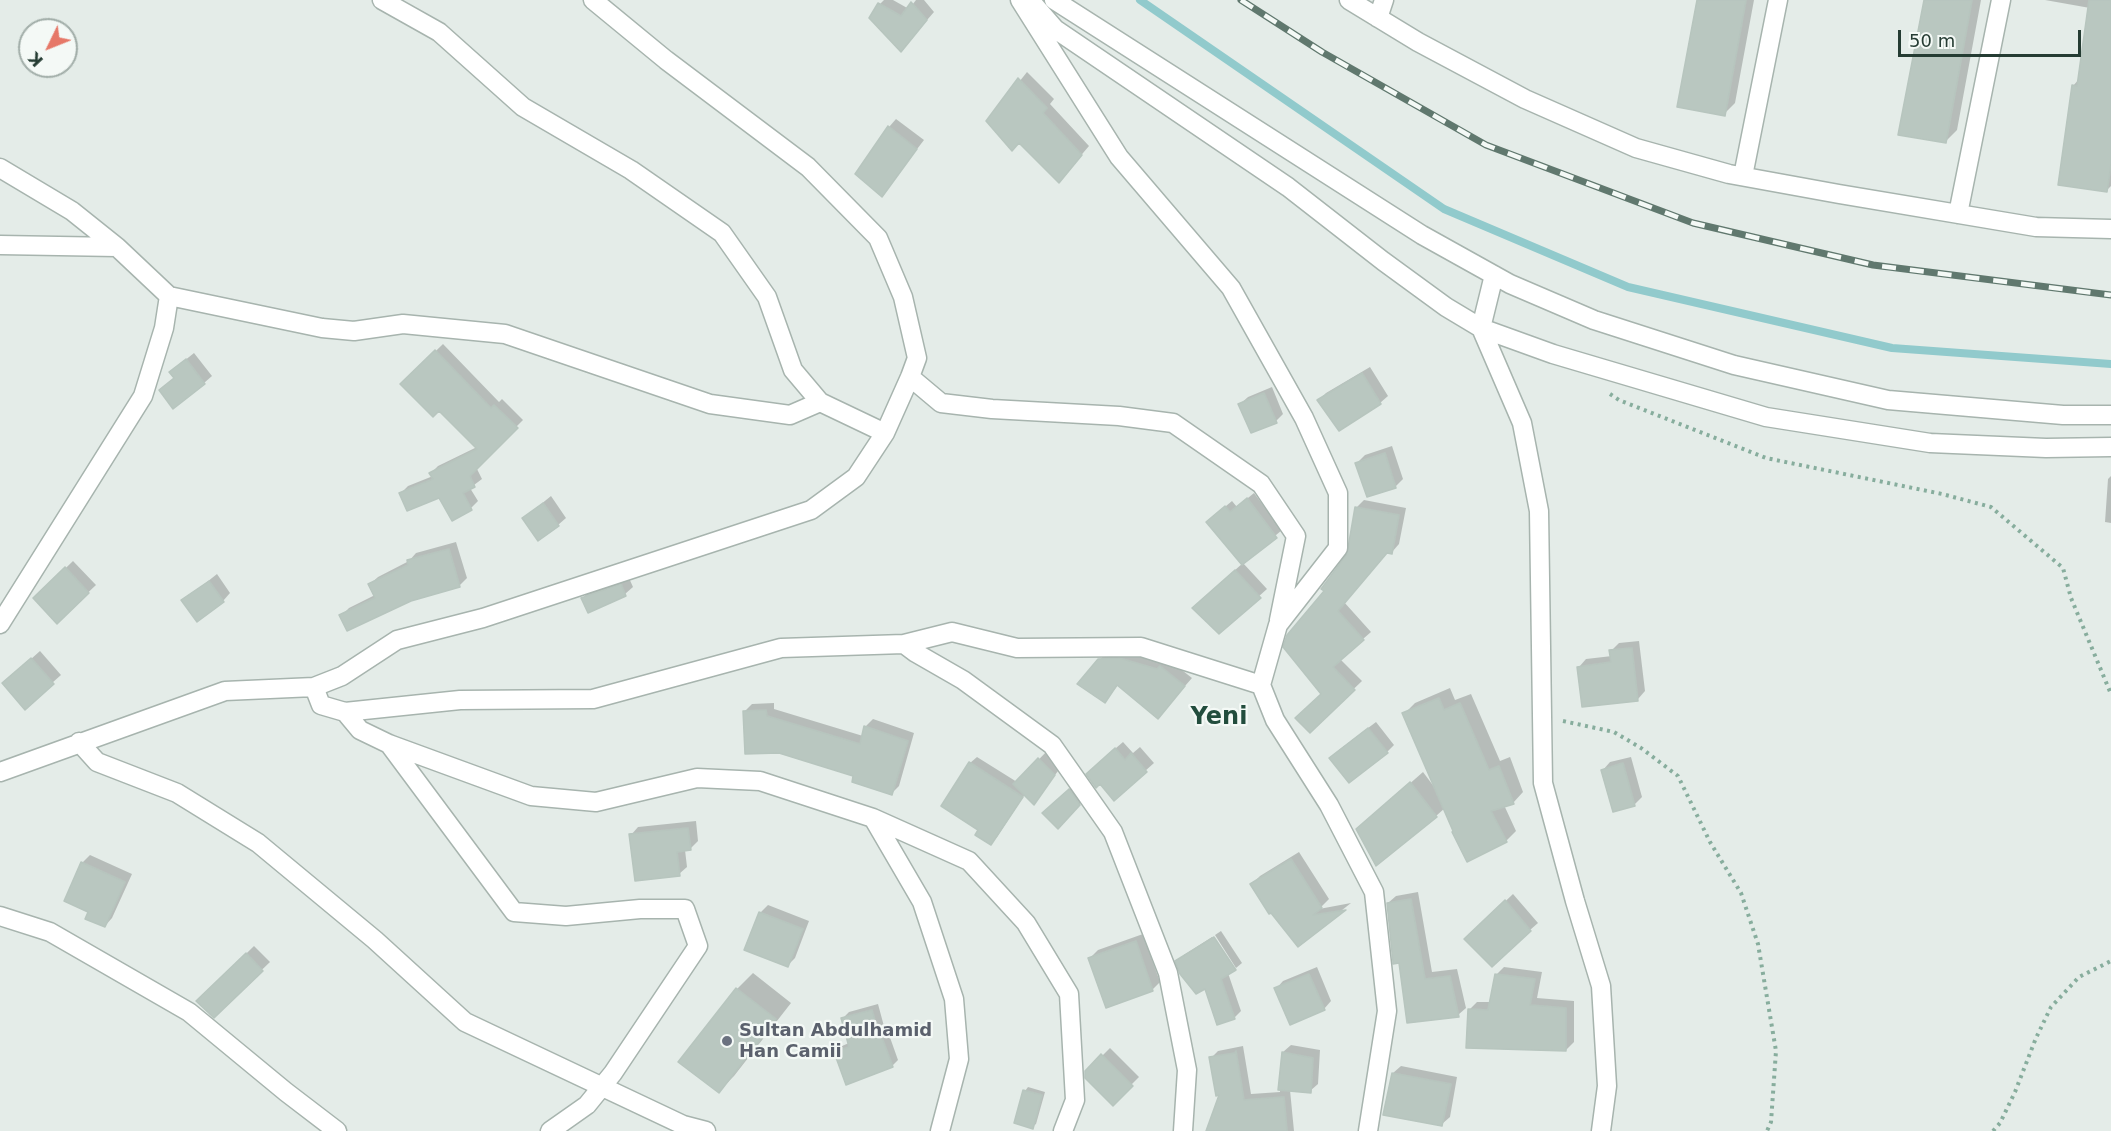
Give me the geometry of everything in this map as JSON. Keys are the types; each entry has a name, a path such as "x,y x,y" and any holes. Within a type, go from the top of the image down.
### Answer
{"street":[{"path":"382,0 439,32 523,107 631,170 722,233 767,297 793,370 820,402 885,433"},
{"path":"0,772 225,691 314,687 342,676 396,640 483,618 811,510 856,477 885,433 917,358 903,297 879,238 808,167 666,60 592,0"},
{"path":"1020,0 1119,157 1230,288 1304,418 1338,493 1338,548 1278,625"},
{"path":"1029,0 1055,29 1288,187 1446,308 1481,328 1553,354 1766,417 1930,443 2046,448 2111,447"},
{"path":"1054,0 1422,235 1509,284 1594,320 1734,365 1888,400 2063,415 2111,415"},
{"path":"1349,0 1418,42 1525,99 1626,144 1743,176 1958,214 2036,227 2111,229"},
{"path":"1378,18 1384,0"},
{"path":"1743,176 1778,0"},
{"path":"1958,214 2001,0"},
{"path":"0,168 72,212 117,247 169,296 322,328 354,331 403,324 505,333 711,404 790,415 820,402"},
{"path":"0,245 117,247"},
{"path":"1494,275 1481,328 1522,423 1539,511 1544,783 1575,901 1601,986 1607,1086 1601,1131"},
{"path":"0,624 143,396 164,328 169,296"},
{"path":"910,377 940,403 992,409 1119,416 1173,423 1261,484 1296,536 1278,625 1261,685 1275,720 1329,805 1374,892 1387,1011 1368,1131"},
{"path":"314,687 321,705 345,712 460,700 594,699 781,648 904,644 952,632 1017,648 1141,647 1261,685"},
{"path":"904,644 963,680 1052,745 1113,832 1168,973 1187,1070 1183,1131"},
{"path":"345,712 360,730 389,744 531,796 596,802 697,778 760,781 873,818 969,861 1026,923 1069,994 1076,1100 1063,1131"},
{"path":"79,742 97,762 177,793 258,843 375,940 465,1022 683,1125 706,1131"},
{"path":"389,744 514,912 566,916 640,909 685,909 698,946 603,1086 587,1106 550,1131"},
{"path":"873,818 922,902 954,999 959,1059 940,1131"},
{"path":"0,916 50,932 189,1012 337,1131"}],"path":[{"path":"1595,366 1599,387 1619,400 1766,458 1942,494 1991,507 2062,568 2075,608 2111,694"},
{"path":"1543,717 1614,732 1641,748 1677,776 1710,842 1741,893 1758,944 1776,1051 1771,1122 1767,1131"},
{"path":"1993,1131 2000,1124 2015,1092 2051,1007 2079,977 2111,961"}],"building":[{"path":"1697,0 1746,0 1725,116 1677,107"},
{"path":"1924,0 1972,0 1946,143 1898,135"},
{"path":"2089,0 2111,0 2111,164 2107,192 2058,185 2072,85 2077,86"},
{"path":"911,2 927,20 901,52 869,18 878,3 901,16"},
{"path":"1018,78 1047,108 1043,113 1082,155 1059,183 1019,143 1012,151 986,121"},
{"path":"888,126 917,149 882,197 855,174"},
{"path":"435,350 491,408 494,405 518,428 470,476 475,487 463,493 472,510 452,521 439,498 407,511 399,493 433,479 429,473 477,449 439,411 433,417 400,384"},
{"path":"186,359 205,384 173,409 159,390 174,378 169,372"},
{"path":"1362,373 1381,404 1339,431 1317,400"},
{"path":"1264,393 1277,423 1251,433 1238,404"},
{"path":"1385,453 1396,488 1367,497 1355,463"},
{"path":"1247,498 1277,538 1242,565 1206,522 1225,506 1230,512"},
{"path":"543,503 559,526 538,541 522,518"},
{"path":"1355,507 1399,515 1392,554 1387,553 1338,611 1364,640 1333,667 1355,690 1310,733 1295,718 1321,694 1283,647 1287,635 1324,591 1321,589 1347,554"},
{"path":"449,549 460,587 411,601 347,631 339,615 375,598 368,584 408,565 407,560"},
{"path":"65,567 89,593 57,624 33,598"},
{"path":"1235,570 1261,598 1219,634 1192,608"},
{"path":"209,581 224,602 197,622 181,600"},
{"path":"621,584 626,596 588,613 581,598"},
{"path":"1632,648 1638,701 1582,707 1577,667 1611,662 1609,650"},
{"path":"31,658 54,684 25,710 2,683"},
{"path":"1119,658 1157,669 1160,666 1185,686 1158,719 1117,685 1105,703 1077,684 1098,659"},
{"path":"1439,698 1444,710 1460,703 1489,770 1499,766 1514,804 1491,811 1507,842 1467,862 1402,713"},
{"path":"766,710 767,716 860,744 864,726 908,741 892,795 852,782 853,776 779,753 745,754 743,711"},
{"path":"1368,728 1388,753 1349,783 1329,758"},
{"path":"1115,748 1125,760 1131,753 1147,772 1114,801 1100,784 1096,788 1086,774"},
{"path":"1038,758 1055,775 1034,805 1013,784"},
{"path":"969,762 1023,797 991,845 975,835 978,830 941,806"},
{"path":"1623,763 1635,806 1613,812 1601,770"},
{"path":"1410,782 1437,817 1376,866 1356,829"},
{"path":"1069,789 1080,805 1058,829 1042,813"},
{"path":"688,828 691,850 677,852 680,876 635,881 629,834"},
{"path":"1291,859 1322,908 1313,915 1346,910 1298,947 1271,913 1269,914 1250,884"},
{"path":"81,862 125,882 105,927 85,919 88,912 64,901"},
{"path":"1411,899 1425,979 1450,976 1459,1017 1407,1023 1399,963 1393,964 1387,903"},
{"path":"1505,900 1531,931 1492,967 1464,939"},
{"path":"759,912 803,929 788,967 744,950"},
{"path":"1214,937 1236,970 1221,979 1235,1019 1217,1025 1205,989 1196,994 1180,974 1175,961"},
{"path":"1136,941 1153,991 1106,1008 1088,958"},
{"path":"246,953 263,971 214,1018 196,1001"},
{"path":"1309,974 1325,1010 1290,1025 1274,988"},
{"path":"1495,974 1535,979 1530,1005 1566,1008 1566,1051 1466,1048 1468,1009 1488,1010"},
{"name":"Sultan Abdulhamid Han Camii","path":"736,988 776,1019 719,1093 678,1062"},
{"path":"872,1010 879,1035 881,1035 893,1067 846,1085 834,1052 849,1047 841,1018"},
{"path":"1236,1051 1244,1100 1284,1097 1287,1131 1206,1131 1219,1095 1216,1096 1209,1057"},
{"path":"1282,1052 1313,1058 1311,1093 1278,1090"},
{"path":"1101,1054 1133,1086 1113,1106 1085,1078 1085,1071"},
{"path":"1392,1073 1451,1084 1442,1126 1383,1115"},
{"path":"1023,1090 1042,1095 1033,1129 1014,1123"}],"waterway":[{"path":"1140,0 1444,209 1628,287 1892,348 2111,364"}],"railway":[{"path":"1241,0 1322,52 1486,145 1693,223 1873,265 2111,295"}],"place":[{"name":"Sultan Abdulhamid Han Camii","path":"727,1041"}],"district":[{"name":"Yeni","path":"1219,718"}]}
